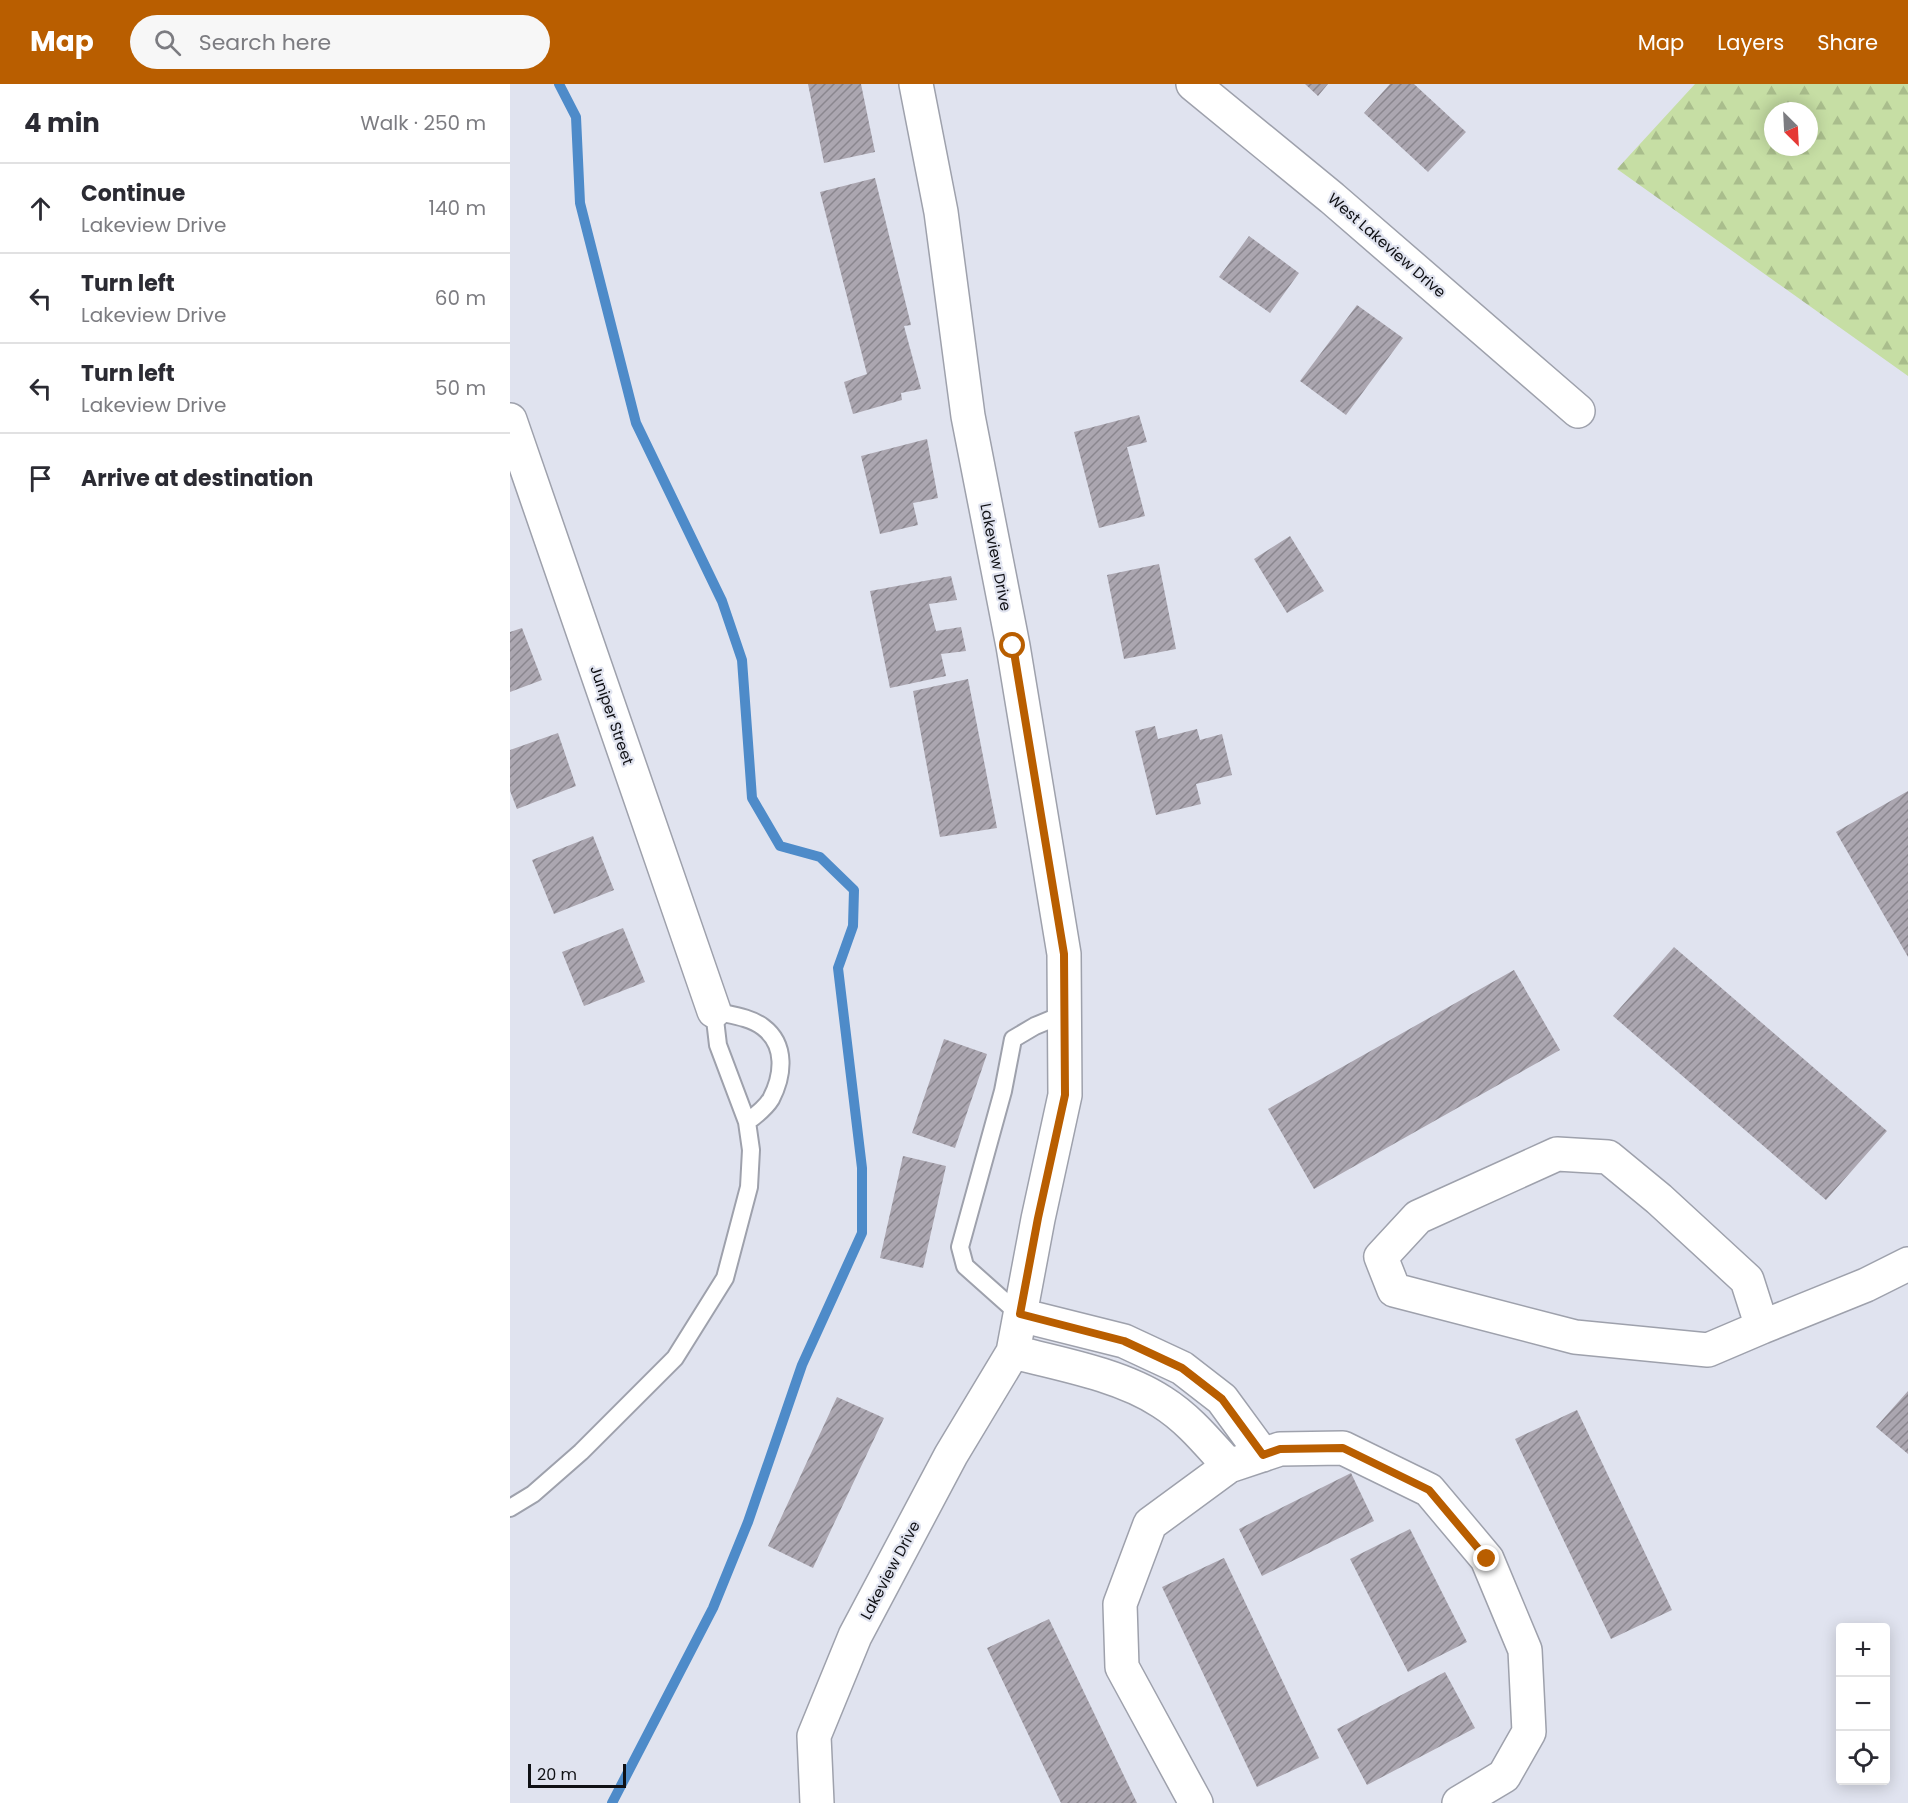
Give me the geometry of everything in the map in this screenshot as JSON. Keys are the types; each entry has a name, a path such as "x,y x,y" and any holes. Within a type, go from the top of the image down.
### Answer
{"street":[{"name":"Lakeview Drive","path":"817,1803 814,1736 855,1636 951,1455 1013,1352 1038,1218 1065,1095 1064,954 1013,646 968,416 941,212 916,84"},
{"name":"West Lakeview Drive","path":"1193,84 1332,198 1578,411"},
{"name":"Juniper Street","path":"510,420 714,1011"},
{"path":"1762,1327 1747,1280 1659,1199 1608,1157 1557,1154 1418,1217 1381,1257 1395,1290 1575,1337 1708,1350 1866,1285 1908,1264"},
{"path":"1020,1314 1124,1341 1182,1368 1222,1399 1263,1455"},
{"path":"1013,1352 1111,1377 1162,1401 1194,1427 1229,1467"},
{"path":"1196,1803 1122,1667 1120,1604 1150,1524 1229,1467 1280,1449 1343,1448 1429,1490 1487,1559 1525,1650 1529,1732 1504,1776 1459,1803"}],"lane":[{"path":"510,1509 533,1494 581,1452 675,1358 724,1278 749,1187 751,1150 747,1122 718,1045 714,1011 761,1025 775,1039 780,1050 782,1061 770,1101 747,1122"},
{"path":"1020,1314 965,1266 960,1247 1003,1091 1013,1039 1035,1026 1064,1014"}],"green space":[{"path":"1695,84 1908,84 1908,376 1617,169"}],"building":[{"path":"808,84 861,84 875,152 824,163"},
{"path":"1305,84 1328,84 1318,96"},
{"path":"1390,84 1414,84 1466,132 1428,172 1364,113"},
{"path":"875,178 911,325 904,326 921,389 901,393 902,400 853,414 844,382 867,374 820,192"},
{"path":"1249,236 1299,273 1270,313 1219,277"},
{"path":"1357,305 1403,338 1346,415 1300,381"},
{"path":"1139,415 1147,442 1127,447 1145,516 1099,528 1074,432"},
{"path":"927,439 938,498 913,503 918,525 880,534 861,456"},
{"path":"1290,536 1324,591 1287,613 1254,559"},
{"path":"1159,564 1176,649 1124,659 1107,575"},
{"path":"951,576 957,600 929,604 936,631 961,627 966,651 941,654 946,676 890,688 870,591"},
{"path":"522,628 542,680 510,692 510,632"},
{"path":"968,679 997,828 940,837 913,691"},
{"path":"1155,726 1158,739 1197,729 1200,740 1222,734 1232,775 1196,784 1201,804 1156,815 1135,731"},
{"path":"558,733 576,786 517,809 510,791 510,750"},
{"path":"1908,791 1908,957 1836,832"},
{"path":"593,836 614,890 554,914 532,860"},
{"path":"623,928 645,982 584,1006 562,952"},
{"path":"1674,947 1887,1131 1826,1200 1613,1016"},
{"path":"1514,970 1560,1050 1314,1189 1268,1109"},
{"path":"944,1039 987,1054 955,1148 912,1133"},
{"path":"903,1156 946,1166 923,1268 880,1258"},
{"path":"1908,1391 1908,1454 1876,1427"},
{"path":"837,1397 884,1418 813,1568 768,1546"},
{"path":"1577,1410 1672,1610 1611,1639 1515,1439"},
{"path":"1351,1473 1374,1521 1262,1576 1239,1529"},
{"path":"1410,1529 1467,1642 1408,1672 1350,1559"},
{"path":"1224,1558 1319,1758 1257,1787 1162,1587"},
{"path":"1049,1619 1137,1803 1061,1803 987,1648"},
{"path":"1445,1672 1475,1728 1367,1785 1337,1729"}],"waterway":[{"path":"559,84 576,117 580,203 636,423 722,601 742,660 752,798 780,846 820,857 854,890 853,926 838,968 862,1168 862,1233 802,1365 748,1522 713,1608 612,1803"}],"route":[{"path":"1013,646 1064,954 1065,1095 1020,1314 1124,1341 1182,1368 1222,1399 1263,1455 1280,1449 1343,1448 1429,1490 1487,1559"}]}
